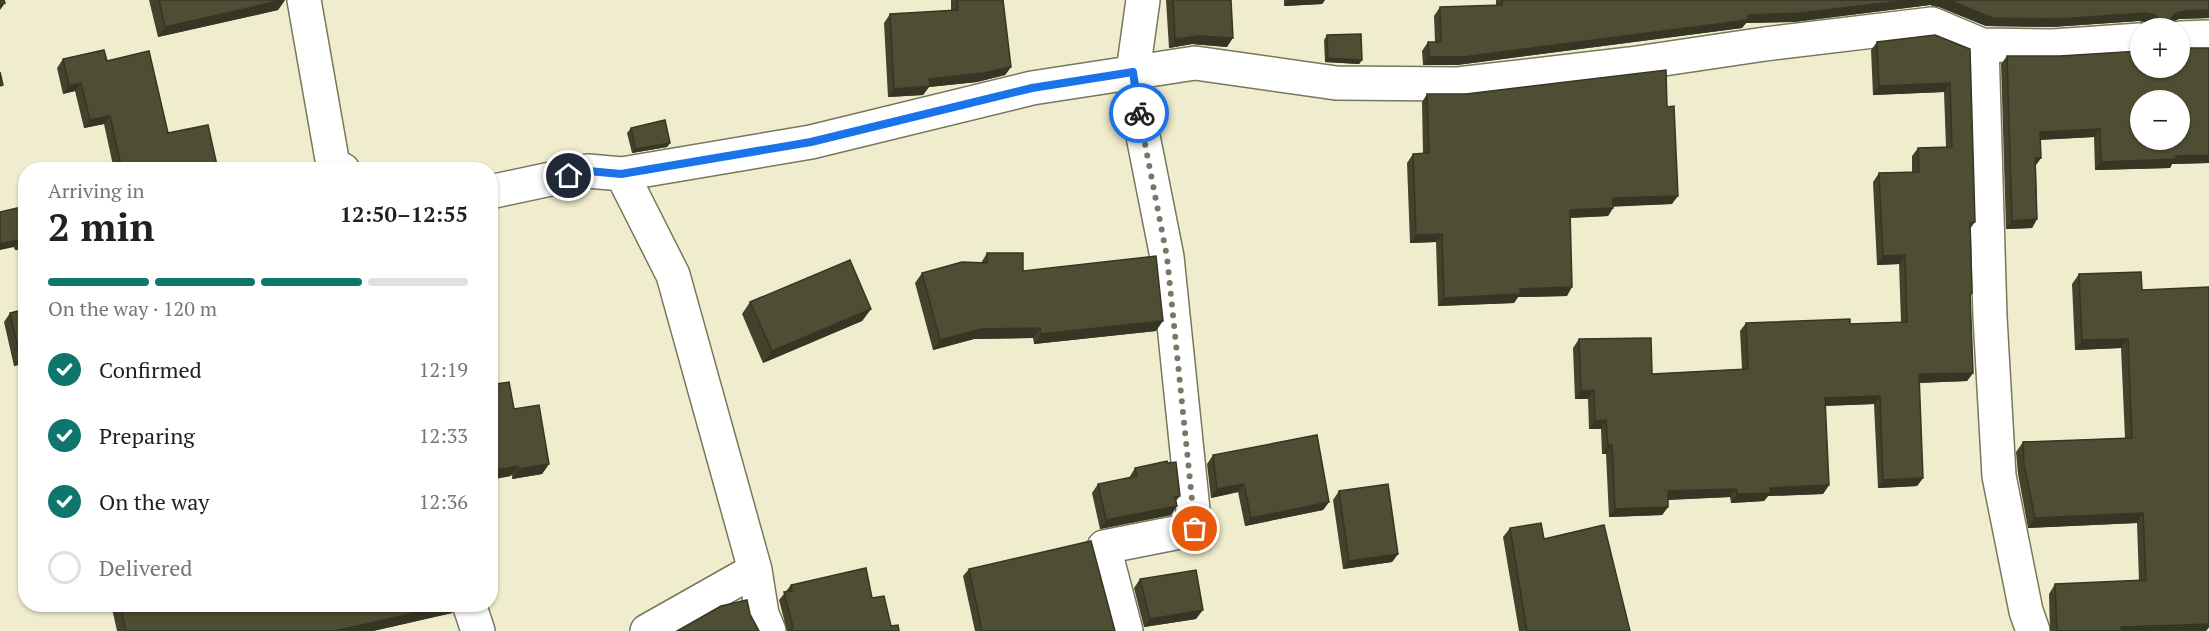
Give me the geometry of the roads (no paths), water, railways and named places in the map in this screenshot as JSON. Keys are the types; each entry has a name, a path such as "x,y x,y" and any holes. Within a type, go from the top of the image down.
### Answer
{"street":[{"path":"304,0 336,162"},
{"path":"1126,631 1104,547 1195,529 1167,257 1141,126 1133,72 1143,0"},
{"path":"498,190 588,171 621,174 811,142 1032,88 1195,63 1336,83 1458,84 1932,24 1982,45 2053,46 2130,41"},
{"path":"2190,38 2209,37"},
{"path":"1982,45 1990,317 1999,476 2026,611 2033,631"},
{"path":"621,174 674,275 755,570 762,614 768,631"},
{"path":"647,631 755,570"},
{"path":"472,612 478,631"}]}
